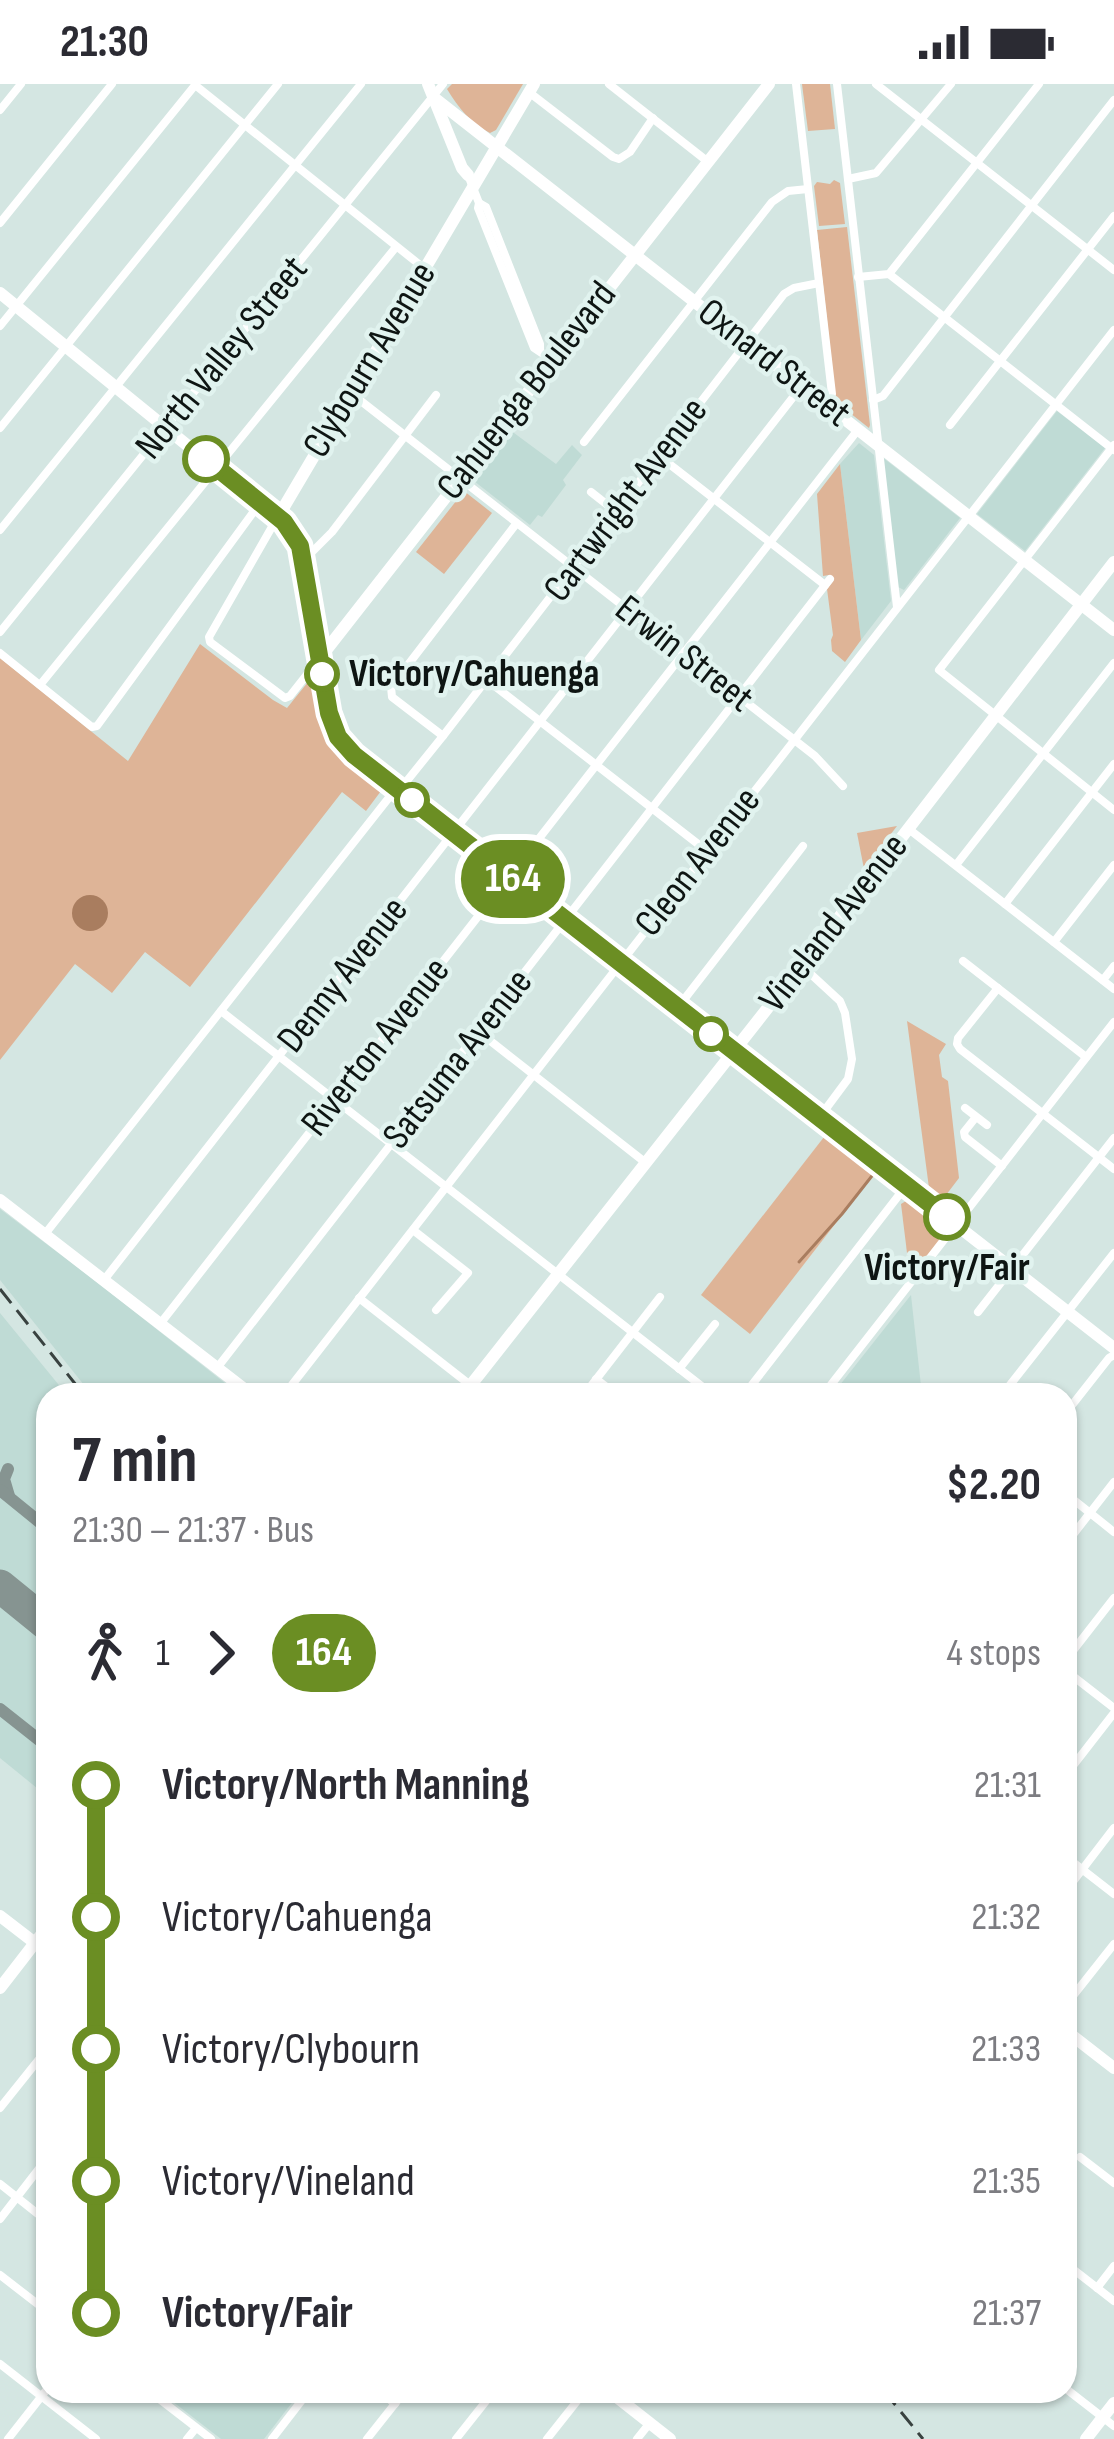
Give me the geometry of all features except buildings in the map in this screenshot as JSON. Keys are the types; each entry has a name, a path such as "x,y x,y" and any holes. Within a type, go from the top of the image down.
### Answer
{"main road":[{"name":"Cahuenga Boulevard","path":"320,658 769,84"},
{"path":"436,87 469,164 470,182"},
{"path":"436,87 470,182"},
{"name":"Clybourn Avenue","path":"278,517 425,269 470,182 531,88"},
{"name":"Oxnard Street","path":"447,108 1114,630"},
{"path":"0,293 260,502 296,538 304,560 329,713 338,737 354,755 1114,1352"},
{"name":"Vineland Avenue","path":"473,1383 1114,562"},
{"path":"316,633 334,639"},
{"path":"0,1200 237,1383"},
{"path":"0,1916 35,1943 0,1988"},
{"path":"1077,2039 1112,2064"},
{"path":"624,2403 670,2439"},
{"path":"1086,2439 1108,2422 1114,2403"}],"street":[{"path":"0,110 21,84"},
{"path":"0,223 112,84"},
{"path":"0,326 195,84 425,269"},
{"path":"0,428 278,84"},
{"path":"0,530 361,84"},
{"path":"609,84 708,161"},
{"path":"796,84 832,394 825,403"},
{"path":"837,84 897,607"},
{"path":"876,84 1114,270"},
{"path":"848,178 876,173 951,84"},
{"path":"889,274 1039,84"},
{"name":"North Valley Street","path":"0,632 436,87"},
{"path":"531,88 613,158 629,152 653,118"},
{"path":"873,400 883,397 1114,100"},
{"path":"470,182 479,203 486,207 540,350 552,360"},
{"path":"584,442 772,202 788,191 808,189"},
{"path":"950,425 1114,216"},
{"path":"40,685 396,247"},
{"path":"858,277 889,274 1113,448 939,670 1114,810"},
{"name":"Cartwright Avenue","path":"398,789 790,289 819,283"},
{"name":"Cleon Avenue","path":"293,1383 1114,331"},
{"name":"Denny Avenue","path":"104,1280 802,386"},
{"name":"Erwin Street","path":"350,394 815,756 843,786"},
{"path":"304,560 332,532 436,395"},
{"name":"Riverton Avenue","path":"160,1324 858,429"},
{"path":"659,455 771,542"},
{"path":"591,492 616,511"},
{"path":"0,652 95,727 260,502"},
{"name":"Clybourn Avenue","path":"278,517 209,638 285,698"},
{"path":"443,736 392,697 392,687 516,524"},
{"name":"Satsuma Avenue","path":"217,1367 827,582 771,542"},
{"name":"Cahuenga Boulevard","path":"285,698 320,658"},
{"path":"956,865 1114,664"},
{"path":"487,680 707,851"},
{"path":"1005,904 1114,764"},
{"path":"45,1234 398,789"},
{"path":"908,829 1114,989"},
{"path":"677,1008 803,846"},
{"path":"1054,942 1114,866"},
{"path":"962,961 1086,1058"},
{"path":"801,965 840,1001 852,1059 848,1079 819,1118"},
{"path":"1103,980 1114,966"},
{"path":"998,988 957,1044 1114,1169"},
{"path":"221,1011 697,1383"},
{"path":"833,1383 1114,1022"},
{"path":"478,1032 646,1163"},
{"path":"965,1108 987,1125"},
{"path":"976,1117 964,1137 1002,1166"},
{"path":"977,1312 1114,1138"},
{"path":"753,1383 906,1186"},
{"path":"413,1230 468,1273 436,1310"},
{"path":"1012,1383 1114,1253"},
{"path":"359,1298 459,1383"},
{"path":"593,1383 660,1298"},
{"path":"679,1369 715,1324"},
{"path":"1077,1398 1114,1352"},
{"path":"596,1379 601,1383"},
{"path":"1077,1530 1114,1482"},
{"path":"1077,1503 1114,1532"},
{"path":"1077,1649 1114,1598"},
{"path":"1077,1677 1114,1711 1077,1760"},
{"path":"1077,1876 1114,1828"},
{"path":"1077,1865 1114,1894"},
{"path":"1077,1991 1114,1943"},
{"path":"0,2108 36,2063"},
{"path":"1081,2157 1114,2183"},
{"path":"0,2218 36,2173"},
{"path":"0,2184 36,2213"},
{"path":"1097,2288 1114,2266"},
{"path":"1077,2272 1114,2301"},
{"path":"0,2275 36,2303"},
{"path":"0,2364 36,2386"},
{"path":"1077,2397 1108,2422"},
{"path":"8,2439 36,2403"},
{"path":"57,2403 96,2439"},
{"path":"164,2403 211,2439"},
{"path":"272,2439 300,2403"},
{"path":"456,2439 484,2403"},
{"path":"547,2439 576,2403"},
{"path":"367,2439 395,2404"},
{"path":"637,2439 650,2423"},
{"path":"187,2439 196,2428"}],"shaded area":[{"path":"452,84 523,84 490,133 460,108 447,89"},
{"path":"802,84 830,84 835,129 808,131"},
{"path":"834,180 840,183 845,224 819,226 814,186"},
{"path":"847,227 869,428 836,402 817,230"},
{"path":"1057,411 1105,448 1025,551 977,514"},
{"path":"510,430 556,464 572,445 582,455 563,480 566,485 530,525 474,481"},
{"path":"859,443 874,455 891,601 861,640 840,464"},
{"path":"882,457 960,518 904,590 898,587"},
{"path":"840,464 861,640 845,662 832,651 827,589 834,580 823,576 817,494"},
{"path":"464,491 492,513 444,574 416,552"},
{"path":"200,644 287,708 308,682 313,684 334,746 381,791 366,811 342,792 190,987 145,952 112,993 75,964 0,1060 0,658 128,761"},
{"path":"897,826 864,869 857,833"},
{"path":"90,895 103,900 108,913 103,926 90,931 77,926 72,913 77,900"},
{"path":"907,1021 946,1044 939,1055 942,1077 948,1081 959,1178 943,1199 929,1188"},
{"path":"824,1137 873,1175 750,1334 701,1295"},
{"path":"906,1201 943,1231 917,1269 908,1261 901,1204"},
{"path":"0,1209 225,1383 82,1383 0,1280"},
{"path":"911,1295 921,1383 841,1383"},
{"path":"0,1313 57,1383 36,1383 36,1787 0,1758"},
{"path":"174,2403 292,2403 264,2439 221,2439"}],"waterway":[{"path":"799,1262 875,1172"}],"taxiway":[{"path":"8,1469 4,1479 9,1496"},
{"path":"0,1490 36,1519"},
{"path":"0,1709 36,1738"}],"runway":[{"path":"0,1586 36,1615"}],"railway":[{"path":"0,1289 74,1383"},
{"path":"894,2403 923,2439"}],"bus line":[{"name":"164","path":"206,459 284,522 300,546 329,713 338,737 354,755 947,1217"}],"place":[{"name":"Victory/Cahuenga","path":"322,674"},
{"name":"Victory/Fair","path":"947,1217"}]}
